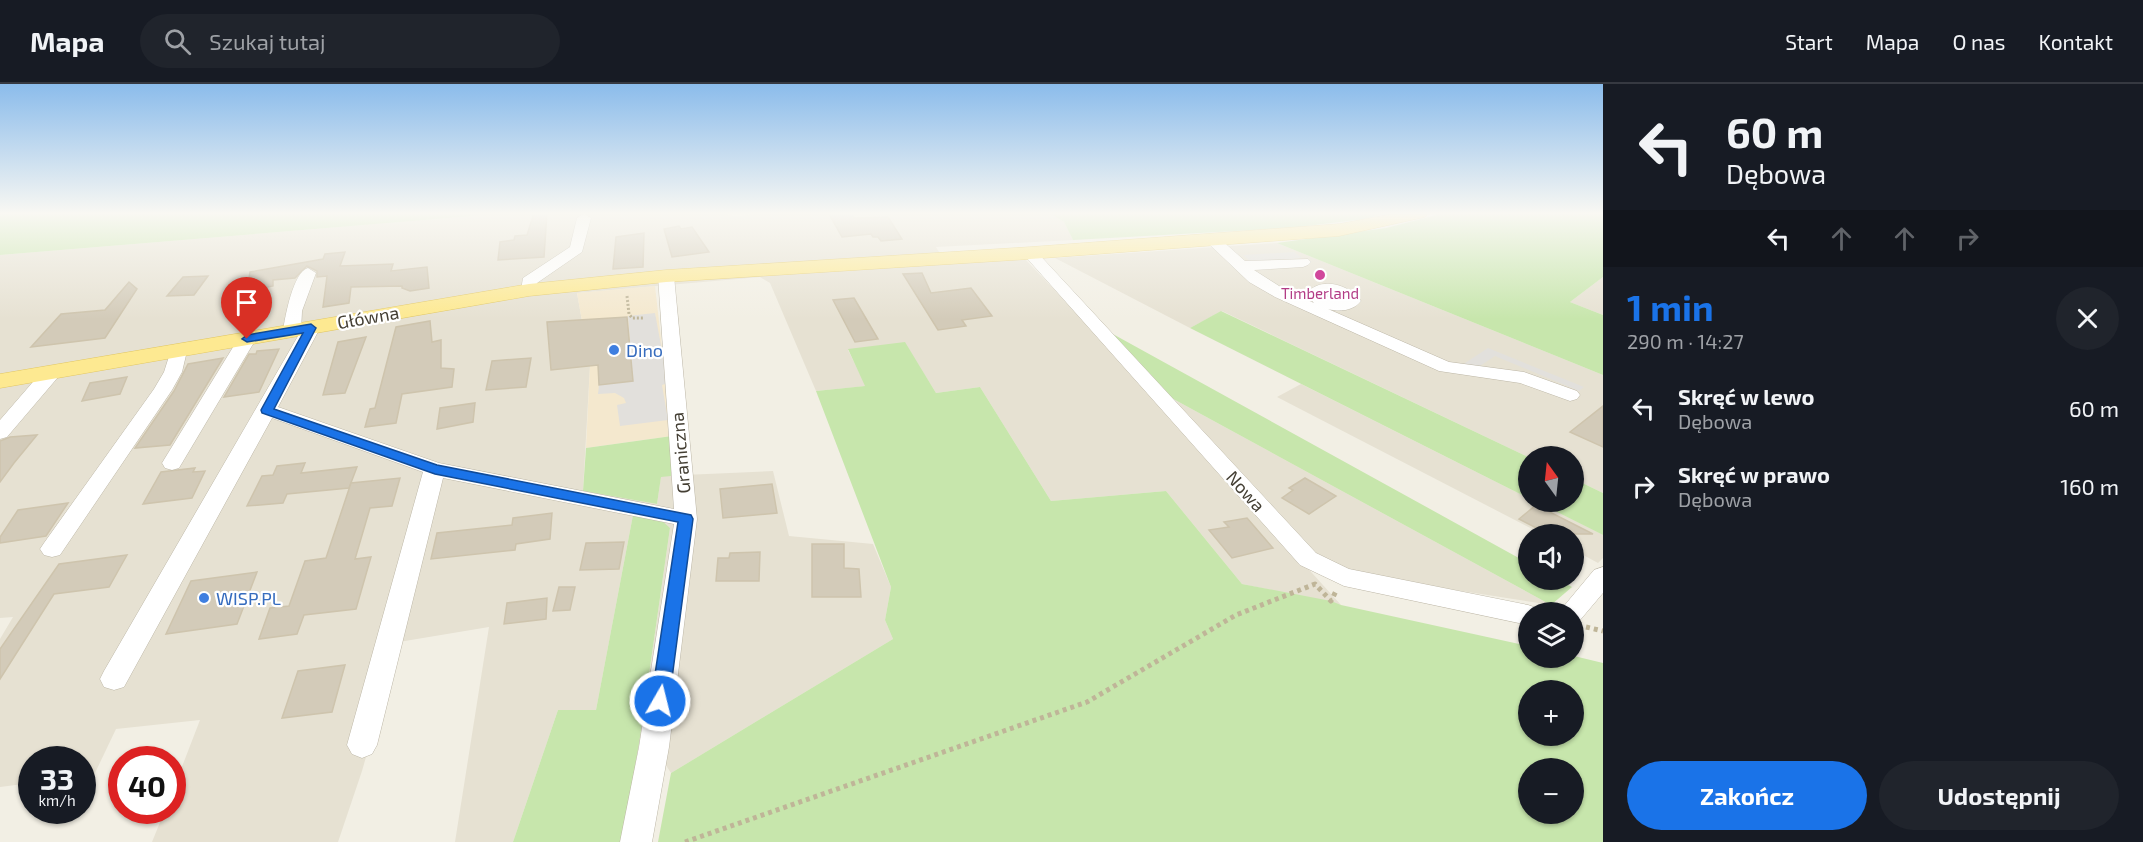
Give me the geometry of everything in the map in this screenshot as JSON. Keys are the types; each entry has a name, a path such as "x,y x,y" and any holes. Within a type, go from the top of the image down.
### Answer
{"main road":[{"name":"Główna","path":"0,381 529,290 666,276 1095,248"}],"street":[{"path":"529,290 529,281 577,248"},
{"path":"1222,248 1266,286 1317,305 1445,368 1524,378 1570,395"},
{"name":"Nowa","path":"1030,253 1308,559 1344,577 1518,613"},
{"path":"1240,266 1303,262"},
{"path":"114,679 267,410 302,329 294,311 308,273"},
{"name":"Graniczna","path":"636,842 654,747 686,519 666,276"},
{"path":"172,463 247,339"},
{"path":"52,549 163,390 173,372 178,351"},
{"path":"0,433 52,372"},
{"path":"267,410 435,469 686,519"},
{"path":"362,745 435,469"},
{"path":"1581,602 1603,576"}],"path":[{"path":"624,280 629,314 632,318 643,318"},
{"path":"685,842 1088,702 1236,615 1316,584 1331,601 1344,577"}],"shaded area":[{"path":"80,248 937,248 945,262 1024,258 1089,326 1341,605 1242,584 1166,491 1051,501 980,387 936,393 905,343 848,350 866,386 816,391 770,283 760,277 577,293 590,366 583,490 657,504 661,476 773,471 789,536 873,544 891,587 885,620 893,639 671,773 654,747 639,744 670,528 633,515 596,710 558,710 513,842 455,842 489,627 399,642 362,771 338,842 152,842 159,824 186,824 186,756 200,720 116,729 96,771 96,746 18,746 18,785 0,787 0,639 13,617 0,618 0,255"},
{"path":"1197,248 1290,248 1603,375 1603,493 1584,484 1584,446 1518,446 1518,452 1222,311 1190,328 1055,258"},
{"path":"1294,252 1302,258 1251,262 1243,255"},
{"path":"1603,277 1603,315 1570,302"},
{"path":"655,286 672,436 586,448 590,366 577,293"},
{"path":"655,313 668,383 662,385 668,420 620,426 617,405 626,403 624,398 615,393 598,394 599,385 633,381 628,316"},
{"path":"1488,348 1584,387 1579,391 1495,356 1474,370 1462,365"},
{"path":"1301,384 1518,493 1518,512 1557,512 1581,524 1523,524 1277,397"},
{"path":"1166,395 1518,587 1518,590 1524,590 1546,602 1532,602 1346,573 1312,552"},
{"path":"1584,526 1603,535 1603,558 1598,563 1584,555"}],"green space":[{"path":"0,248 80,248 0,255"},
{"path":"1290,248 1603,248 1603,277 1570,302 1603,315 1603,375"},
{"path":"1221,311 1518,452 1518,493 1190,328"},
{"path":"1111,333 1518,557 1518,587 1166,395"},
{"path":"905,342 936,393 980,387 1051,501 1166,491 1242,584 1331,601 1518,644 1518,668 1584,668 1584,658 1603,663 1603,842 658,842 671,773 893,639 885,620 891,587 816,391 865,386 848,349"},
{"path":"672,436 671,476 661,477 657,504 583,491 586,448"},
{"path":"1584,484 1603,493 1603,535 1557,512 1584,512"},
{"path":"633,515 661,520 670,528 639,744 622,842 513,842 558,710 596,710"},
{"path":"1524,590 1568,590 1554,602 1546,602"}],"building":[{"path":"499,248 545,248 544,257 498,260"},
{"path":"615,248 644,248 643,267 613,269"},
{"path":"670,248 707,248 709,252 672,257"},
{"path":"345,252 340,266 393,264 391,271 427,267 429,288 410,291 402,286 351,287 349,303 323,307 327,276 317,277 317,271 307,266 295,278 273,280 273,286 247,291 250,272 323,259 325,254"},
{"path":"922,273 931,293 971,288 992,316 962,320 966,326 938,330 903,274"},
{"path":"208,276 194,295 167,296 183,277"},
{"path":"129,282 137,289 105,338 31,347 61,314 105,310"},
{"path":"854,298 878,339 855,342 833,300"},
{"path":"627,317 633,381 599,385 598,365 551,370 547,322"},
{"path":"430,321 432,342 441,340 441,368 454,369 452,387 402,394 396,423 365,427 370,409 375,408 396,327"},
{"path":"366,337 345,393 323,395 338,342"},
{"path":"279,349 259,392 224,397 249,354"},
{"path":"223,358 170,445 135,448 174,391 188,364"},
{"path":"531,358 526,387 486,390 492,361"},
{"path":"127,377 120,394 82,401 90,383"},
{"path":"475,403 473,422 437,429 440,408"},
{"path":"1603,406 1603,447 1570,432"},
{"path":"37,435 0,482 0,441 10,437"},
{"path":"305,463 301,473 357,467 349,488 287,494 283,503 247,506 262,476 273,475 277,466"},
{"path":"195,468 193,472 205,471 192,498 143,504 161,472"},
{"path":"400,478 392,506 370,508 355,559 371,557 356,609 304,615 297,634 259,639 270,608 289,606 305,561 326,558 351,483"},
{"path":"1305,478 1336,496 1309,514 1282,498 1293,490 1289,488"},
{"path":"772,484 777,513 723,518 720,489"},
{"path":"68,503 46,536 0,543 0,537 18,510"},
{"path":"1528,512 1550,512 1573,524 1529,524 1519,519"},
{"path":"552,513 550,539 516,544 515,550 431,559 437,533 512,525 513,518"},
{"path":"1247,518 1273,548 1232,558 1209,530 1229,527 1224,522"},
{"path":"624,542 619,569 580,570 586,543"},
{"path":"812,544 844,544 844,568 859,569 861,597 812,597"},
{"path":"760,552 759,581 716,581 718,558 729,558 730,553"},
{"path":"127,555 109,587 54,594 0,679 0,649 59,564"},
{"path":"257,572 237,624 166,634 191,581"},
{"path":"559,587 575,587 570,610 553,611"},
{"path":"547,598 546,619 504,624 507,603"},
{"path":"345,665 332,712 282,718 298,671"}],"place":[{"name":"Timberland","path":"1320,275"},
{"name":"Dino","path":"614,350"},
{"name":"WISP.PL","path":"204,598"}],"route":[{"path":"247,339 311,328 267,410 435,469 686,519 660,701"}]}
